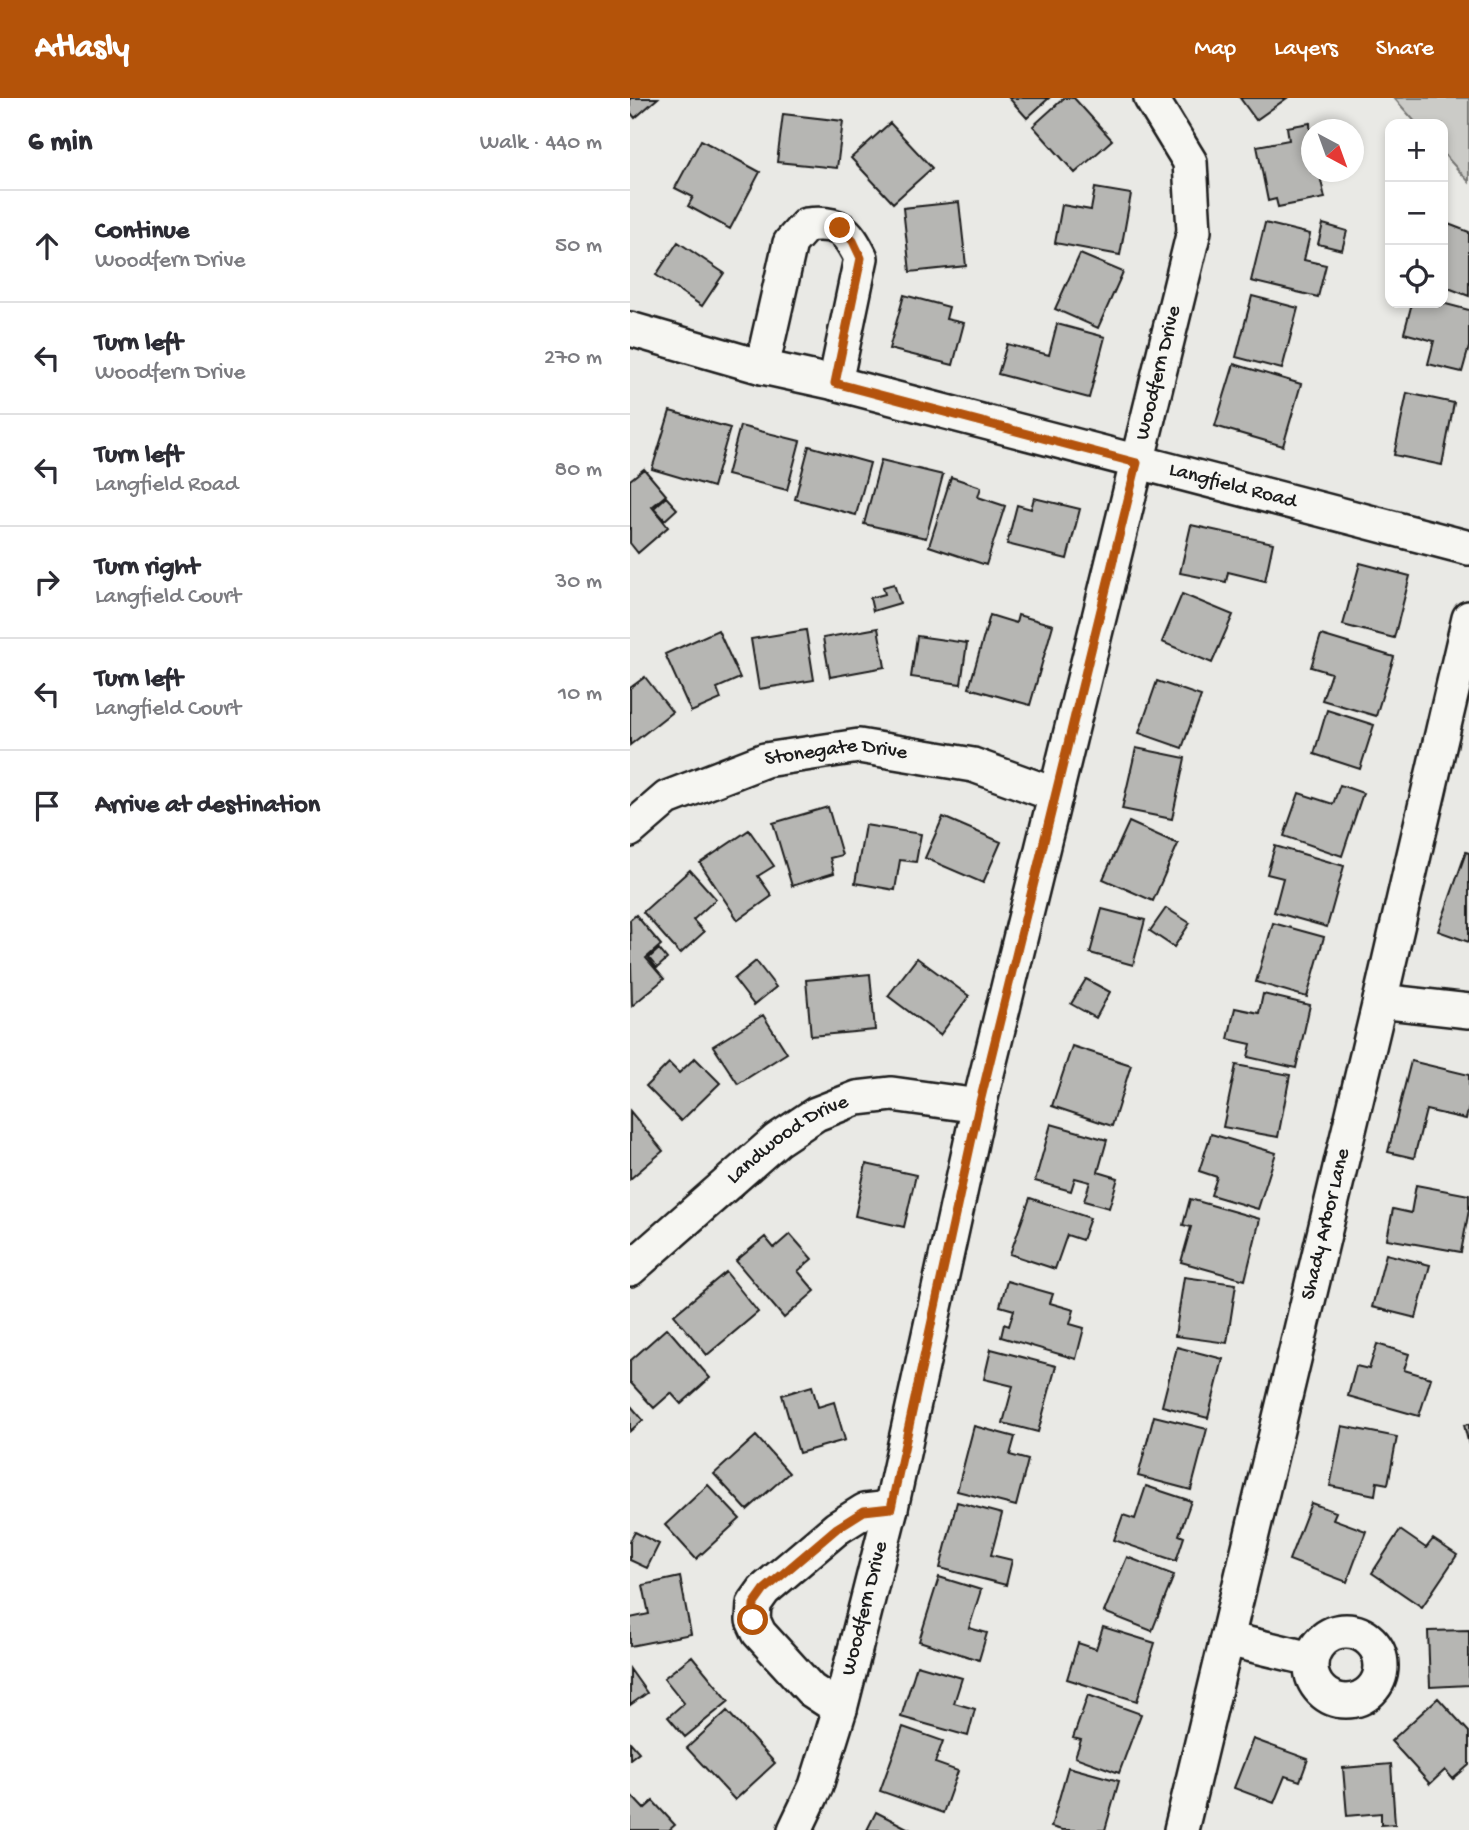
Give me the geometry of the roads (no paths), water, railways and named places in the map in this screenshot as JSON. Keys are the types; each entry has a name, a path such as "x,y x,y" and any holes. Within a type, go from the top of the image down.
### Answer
{"street":[{"name":"Woodfern Drive","path":"795,1830 816,1786 840,1709 891,1508 979,1106 1194,231 1190,162 1151,98"},
{"path":"762,367 790,243 806,225 825,223 840,228 853,241 861,258 835,383"},
{"name":"Langfield Road","path":"632,334 835,383 1469,548"},
{"name":"Shady Arbor Lane","path":"1181,1830 1469,618"},
{"name":"Stonegate Drive","path":"630,830 667,798 765,760 859,746 973,765 1056,795"},
{"path":"1380,1001 1469,1011"},
{"name":"Landwood Drive","path":"630,1269 777,1140 816,1114 857,1098 892,1094 979,1106"},
{"name":"Woodfern Drive","path":"840,1709 811,1690 759,1633 753,1620 754,1604 764,1590 837,1528 864,1511 891,1508"},
{"path":"1227,1639 1311,1659"}]}
